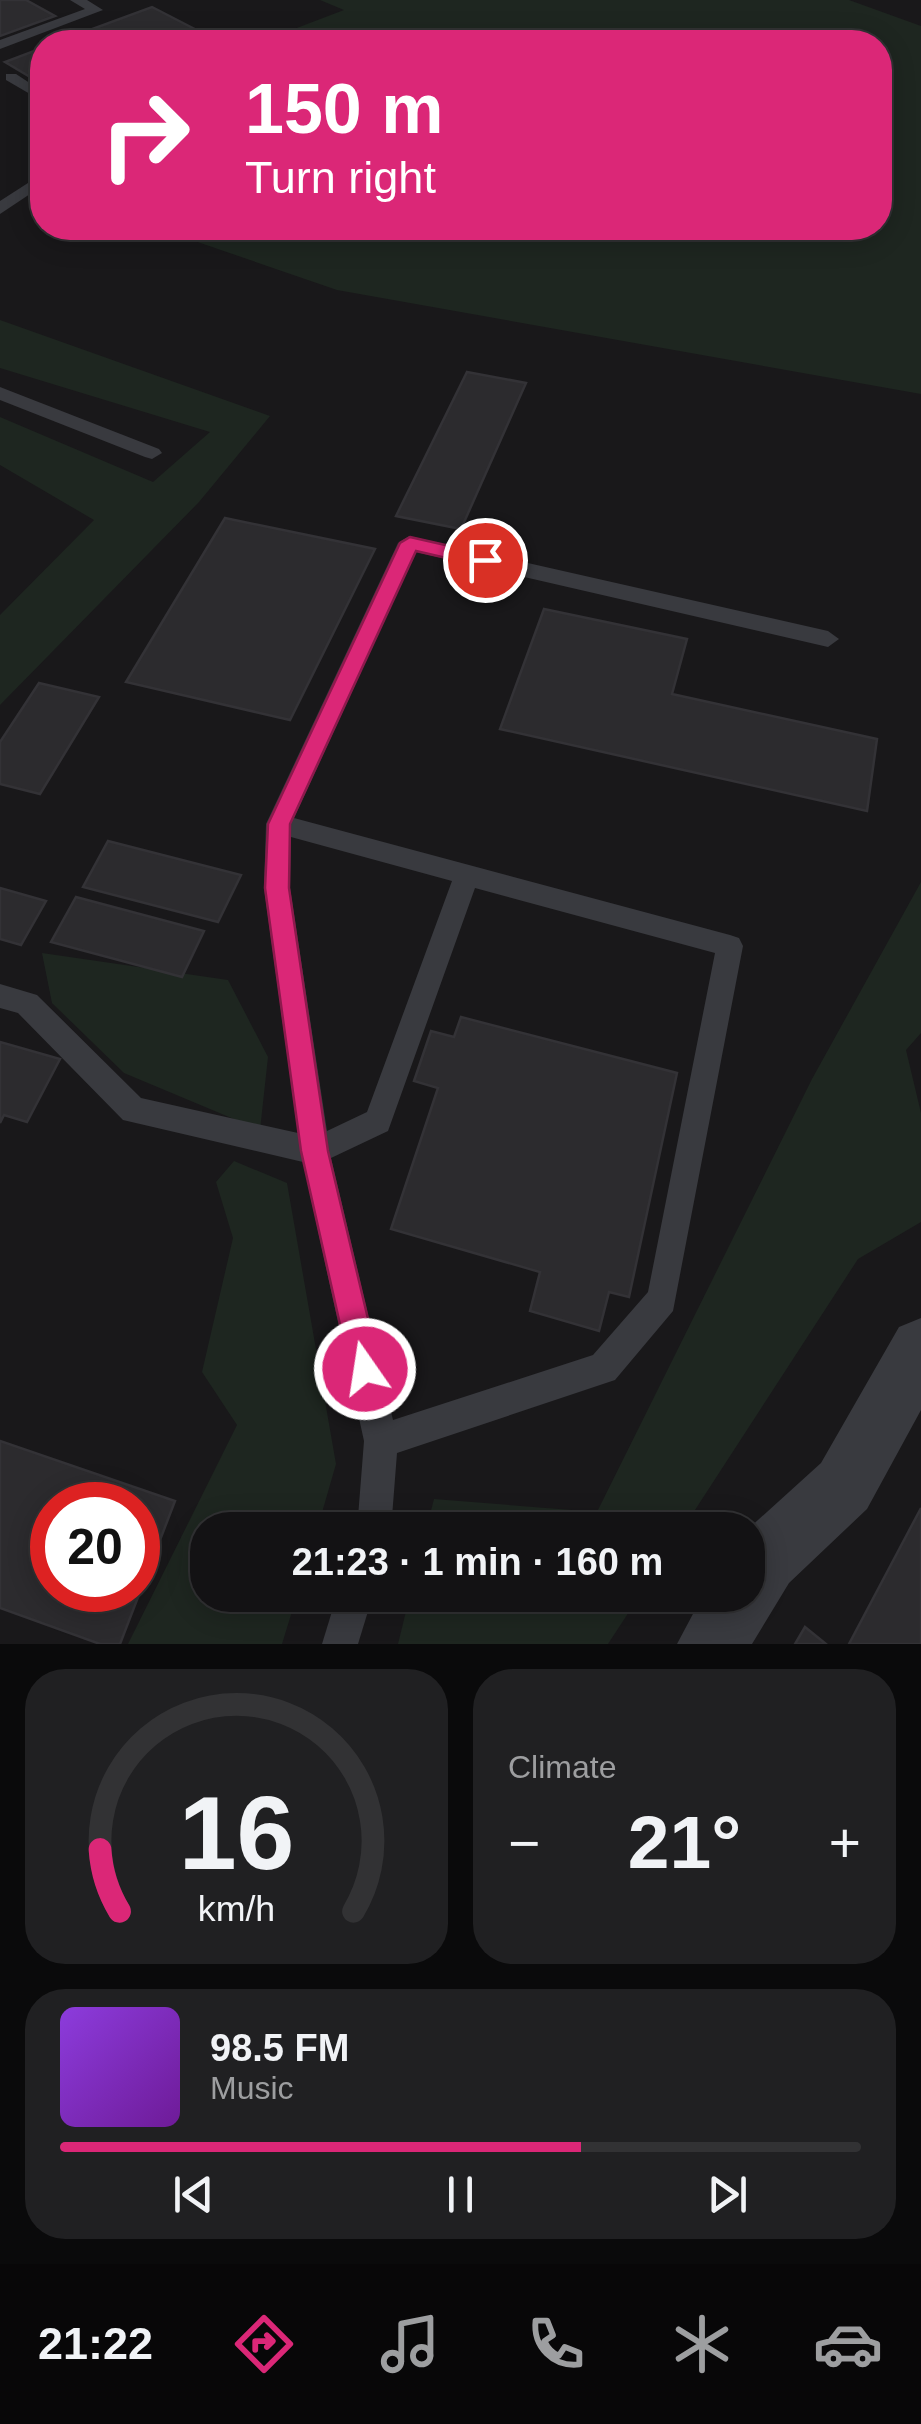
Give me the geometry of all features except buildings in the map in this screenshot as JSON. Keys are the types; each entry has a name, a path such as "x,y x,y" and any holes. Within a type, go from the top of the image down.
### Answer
{"street":[{"path":"765,1560 844,1486 921,1349"},
{"path":"712,1644 732,1612"}],"lane":[{"path":"41,30 96,10 77,0"},
{"path":"0,45 30,34"},
{"path":"10,77 30,90"},
{"path":"0,208 30,187"},
{"path":"0,393 152,453"},
{"path":"376,1512 382,1441 315,1151 277,888 279,824 410,543 828,639"},
{"path":"279,824 730,946 662,1300 603,1368 382,1441"},
{"path":"0,996 27,1004 132,1110 315,1151 378,1121 467,875"},
{"path":"340,1644 349,1612"}],"shaded area":[{"path":"320,0 849,0 921,26 921,394 337,290 192,240 892,240 892,30 292,30 344,10"},
{"path":"0,320 270,416 199,502 0,705 0,615 94,520 0,465 0,417 153,482 210,432 0,368"},
{"path":"921,882 921,1033 906,1050 921,1113 921,1222 858,1259 694,1512 597,1512 812,1079"},
{"path":"42,953 228,980 268,1057 260,1130 124,1073 52,1003"},
{"path":"234,1161 287,1183 336,1464 322,1512 194,1512 237,1425 202,1372 233,1238 216,1182"},
{"path":"434,1499 597,1512 431,1512"},
{"path":"190,1519 190,1612 292,1612 282,1644 128,1644 144,1612 160,1612 160,1580"},
{"path":"406,1612 629,1612 608,1644 398,1644"}],"route":[{"path":"365,1369 315,1151 277,888 279,824 410,543 485,560"}]}
